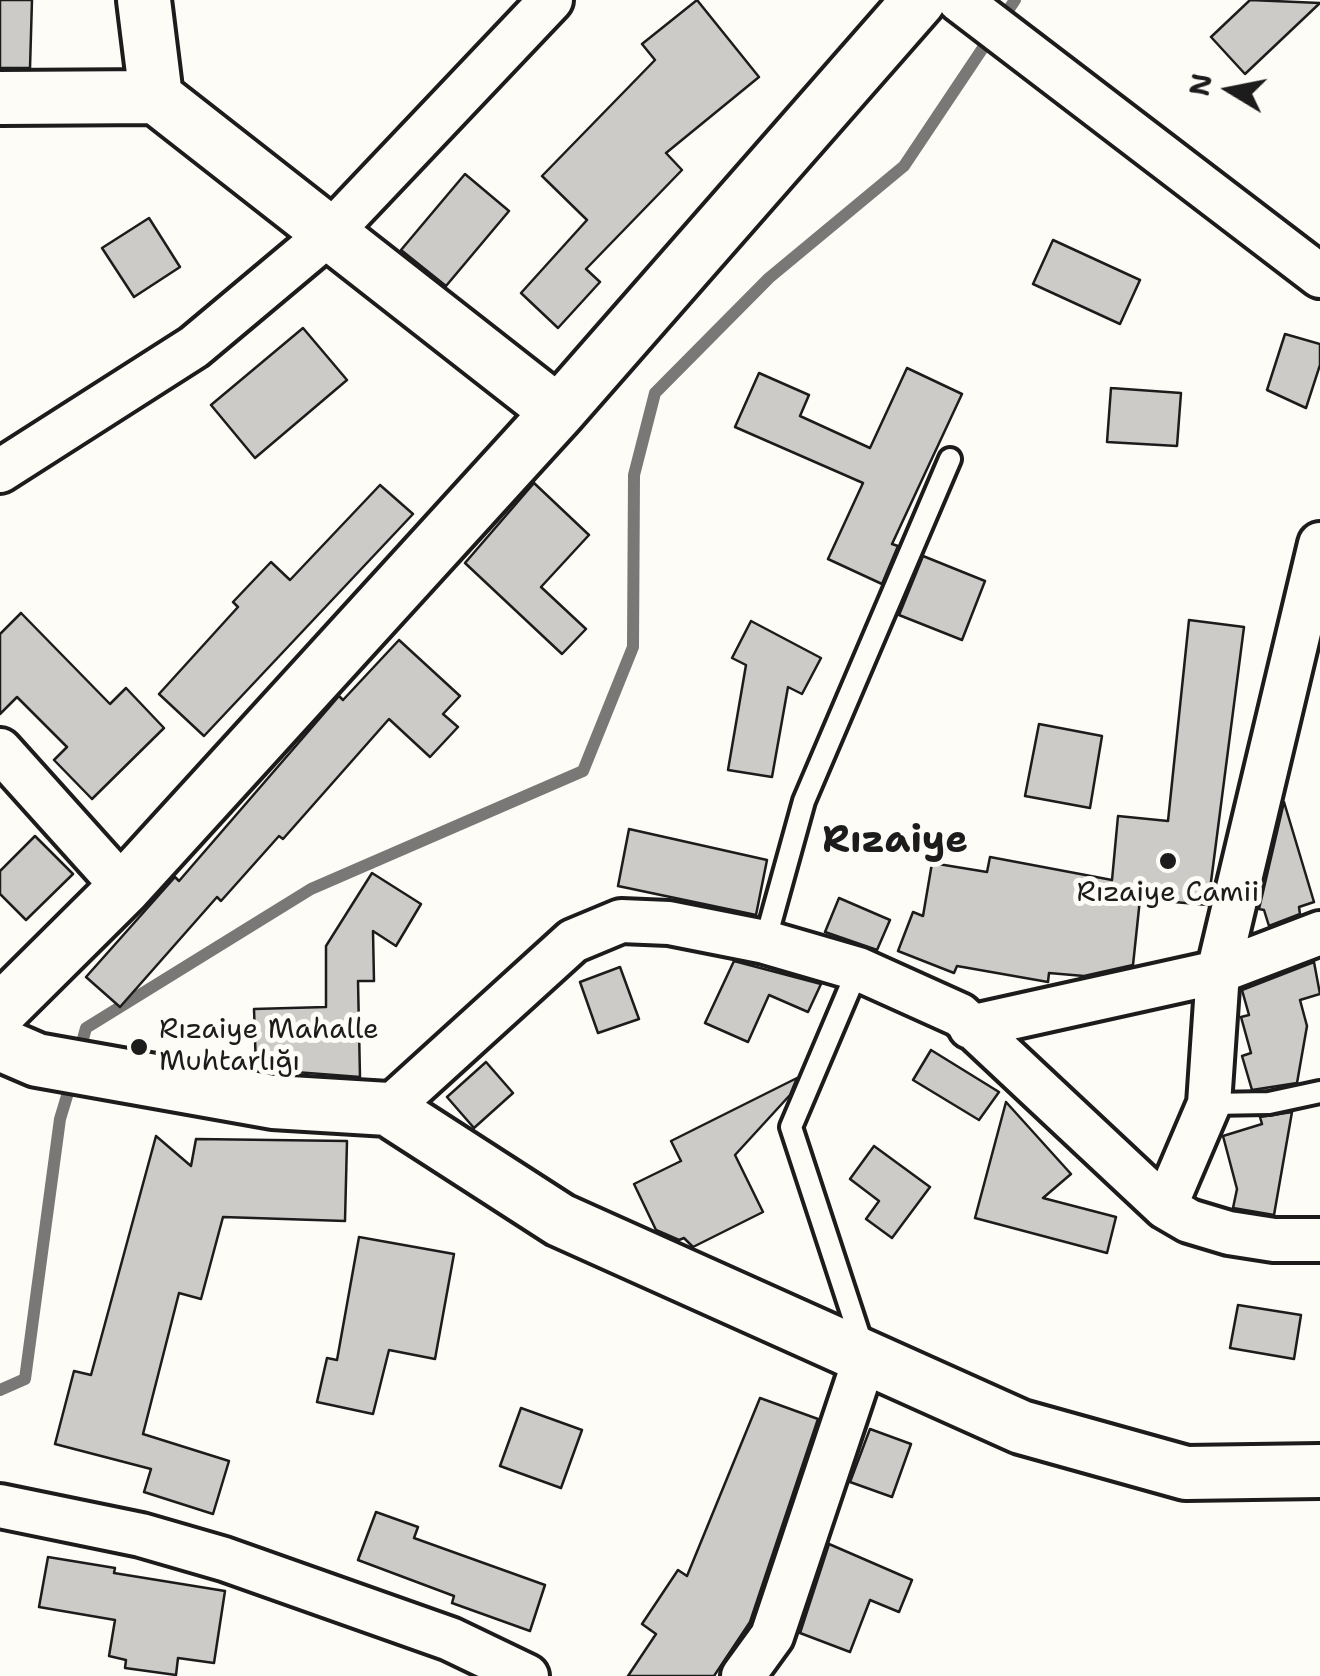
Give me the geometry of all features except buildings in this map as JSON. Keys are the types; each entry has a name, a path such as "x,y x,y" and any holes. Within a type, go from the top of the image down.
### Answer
{"street":[{"path":"144,0 156,96"},
{"path":"0,471 194,347 330,233 552,0"},
{"path":"0,1012 124,888 558,412 919,0"},
{"path":"969,8 1320,276"},
{"path":"0,98 156,96 558,412"},
{"path":"1165,1207 1209,1104 1218,972 1320,544"},
{"path":"0,750 124,888"},
{"path":"388,1109 572,941 597,928 643,920 766,942 858,969 960,1015 1165,1207 1189,1221 1229,1232 1274,1240 1320,1240"},
{"path":"970,1027 1218,972 1320,933"},
{"path":"18,1052 99,1072 273,1102 388,1109 560,1220 1022,1427 1186,1473 1320,1471"},
{"path":"743,1676 772,1636 866,1358"},
{"path":"0,1506 141,1534 224,1558 450,1638 527,1676"}],"lane":[{"path":"766,942 804,802 950,459"},
{"path":"858,969 791,1127 866,1358"},
{"path":"1209,1104 1270,1103 1320,1092"}],"waterway":[{"path":"78,1057 86,1028 311,889 583,771 633,647 634,475 655,393 769,278 904,166 1015,0"},
{"path":"0,1390 25,1379 60,1119 73,1076"}],"place":[{"name":"Rızaiye Camii","path":"1168,861"},
{"name":"Rızaiye Mahalle Muhtarlığı","path":"139,1047"}],"district":[{"name":"Rızaiye","path":"895,842"}]}
